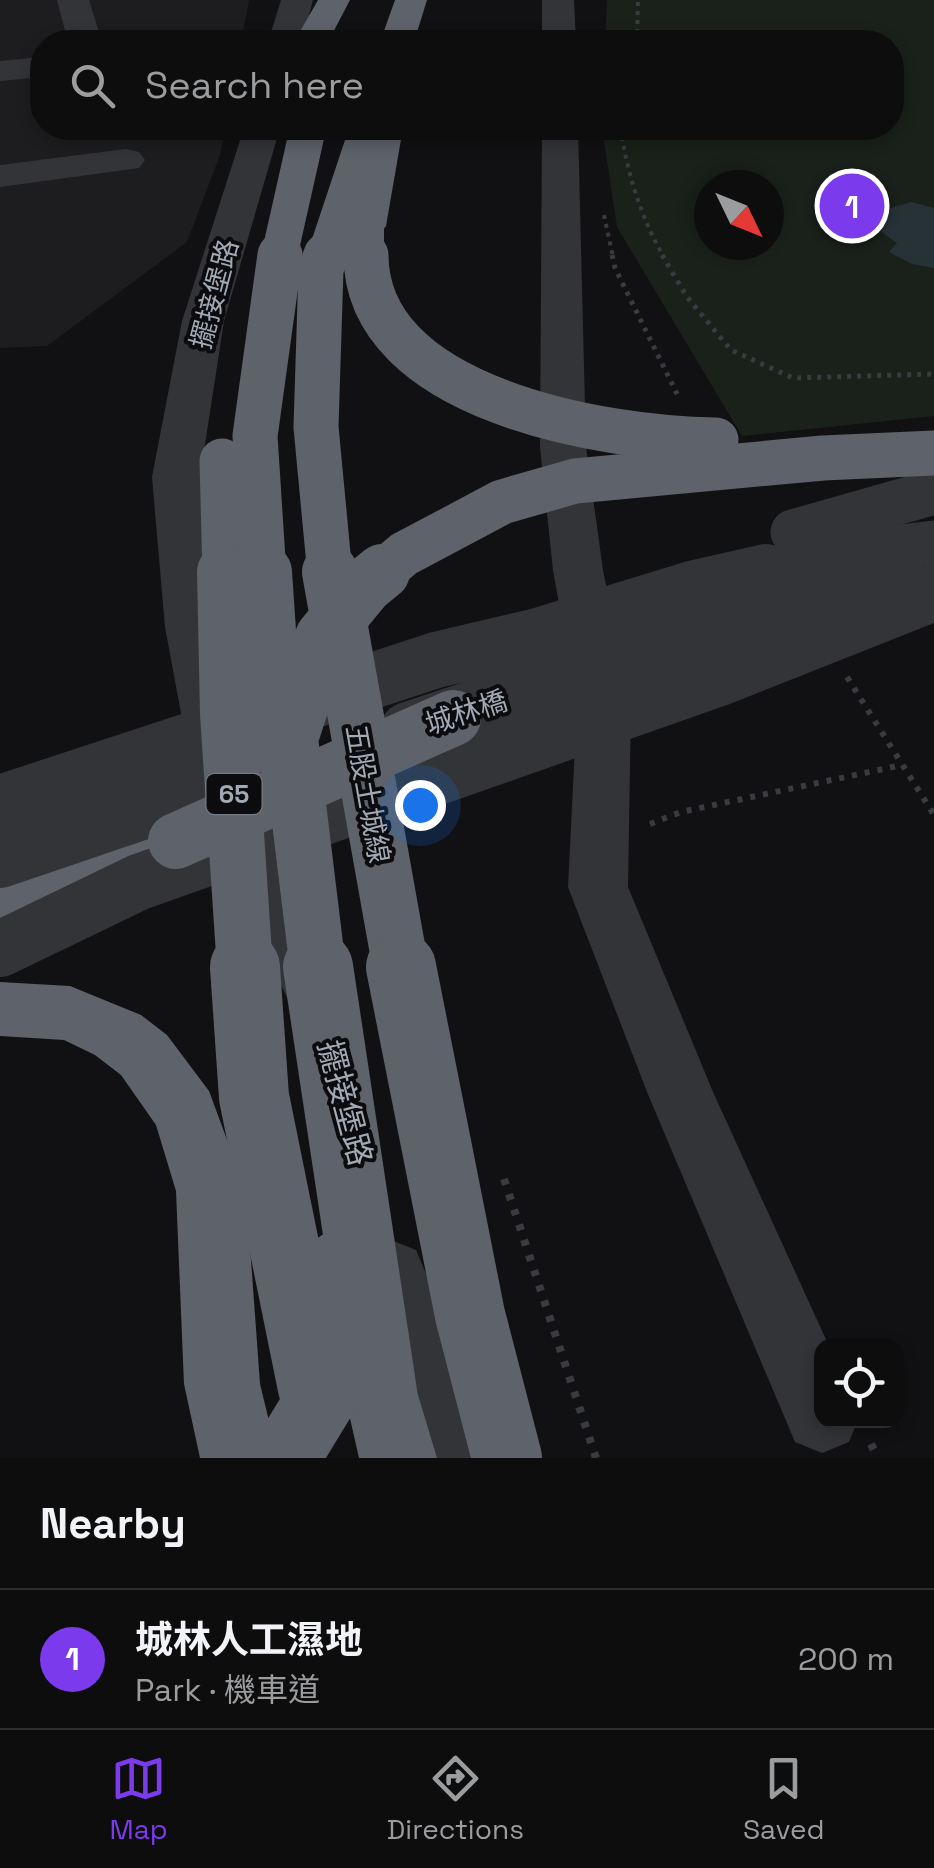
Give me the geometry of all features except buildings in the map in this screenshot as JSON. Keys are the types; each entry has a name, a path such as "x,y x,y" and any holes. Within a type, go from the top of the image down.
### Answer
{"highway":[{"path":"319,30 338,0"},
{"path":"332,30 338,0"},
{"path":"402,30 410,2"},
{"name":"65","path":"270,140 236,292 222,466 228,714 254,1097 328,1458"},
{"path":"285,1458 333,1379 341,1259 328,1150 286,904 255,436 279,259 305,140"},
{"name":"五股土城線","path":"364,140 322,269 316,427 331,584 377,849 470,1315 507,1458"},
{"path":"383,140 366,226 369,291 394,332 439,369 508,406 602,432 709,440 934,430"},
{"path":"398,1458 382,1392 308,900 290,739 323,637 364,586 404,554 502,502 575,481 823,458 934,453"},
{"path":"0,922 453,718"},
{"path":"0,902 176,841"},
{"path":"0,1008 70,1014 118,1034 144,1055 184,1112 211,1191 222,1384 239,1458"}],"street":[{"path":"73,0 81,30"},
{"path":"288,30 296,0"},
{"path":"558,0 559,30"},
{"path":"0,72 30,68"},
{"name":"擺接堡路","path":"258,140 202,321 176,477 191,627 218,760 247,1006 377,1458"},
{"path":"560,140 562,447 578,570 604,706 598,887 680,1092 814,1397"},
{"path":"0,176 126,160"},
{"path":"436,660 522,610 934,492"},
{"name":"城林橋","path":"0,803 436,660 538,636 695,588 859,552 934,543"},
{"name":"城林橋","path":"0,860 252,773 453,718 784,604 910,576 934,577"},
{"path":"0,949 139,882 722,677 934,593"},
{"name":"擺接堡路","path":"218,760 314,992 432,1424 436,1458"},
{"path":"827,1428 840,1458"}],"path":[{"path":"637,30 638,0"},
{"path":"623,140 652,234 687,297 731,350 792,378 934,374"},
{"path":"600,198 616,268 658,361 686,411"},
{"path":"648,824 681,812 902,765"}],"shaded area":[{"path":"0,0 249,0 243,30 30,30 30,140 223,140 187,242 47,346 0,348"},
{"path":"607,0 934,0 934,416 742,436 617,227 604,140 904,140 904,30 606,30"},
{"path":"911,202 934,208 934,268 912,264 889,252 897,243 872,225 877,212"}],"place":[{"name":"城林人工濕地","path":"852,206"}]}
